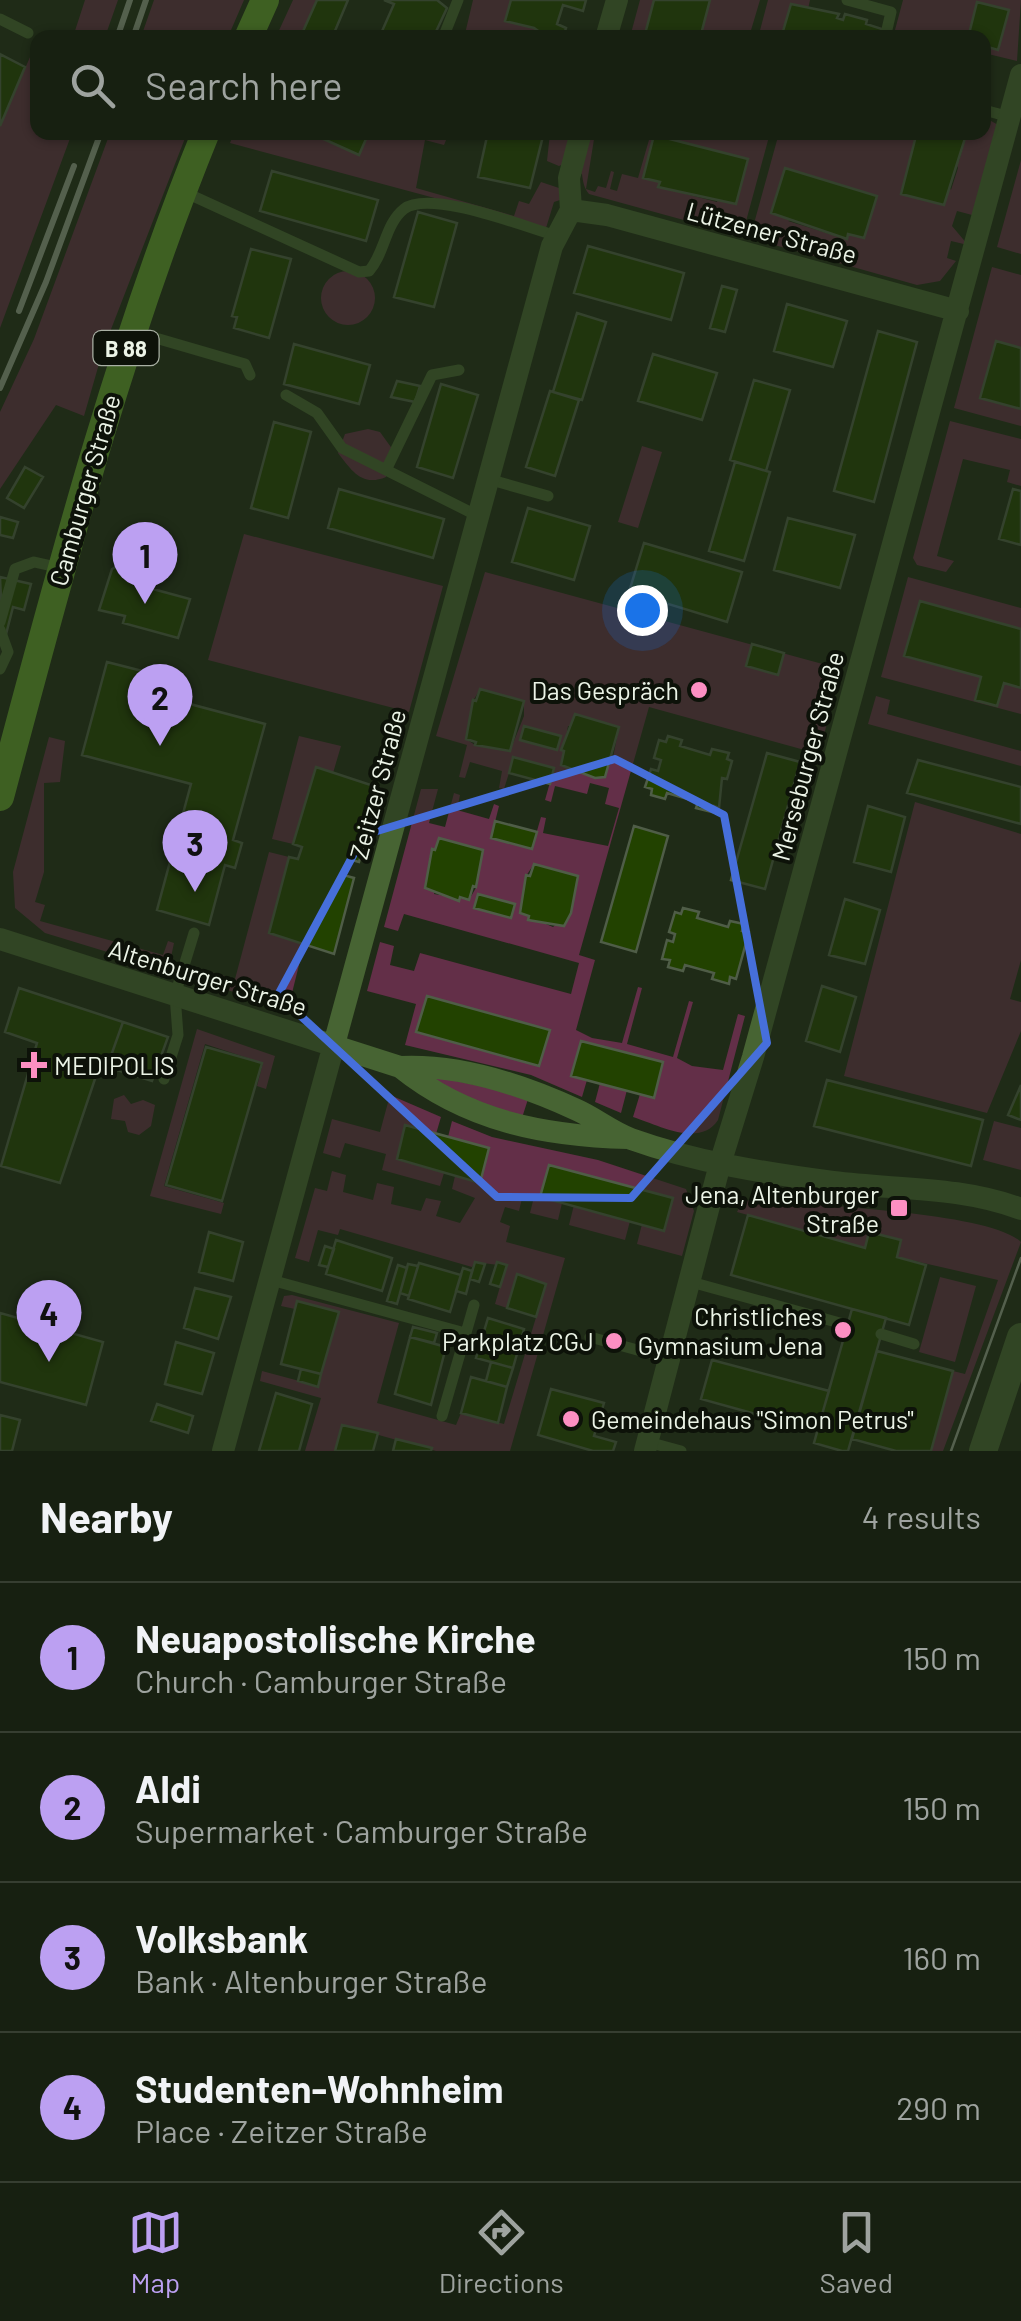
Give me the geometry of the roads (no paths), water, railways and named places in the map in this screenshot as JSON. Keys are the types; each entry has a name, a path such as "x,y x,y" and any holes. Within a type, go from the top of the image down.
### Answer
{"main road":[{"path":"252,30 265,0"},
{"name":"Camburger Straße","path":"0,797 61,568 132,331 203,140"}],"street":[{"path":"608,30 617,0"},
{"name":"Merseburger Straße","path":"646,1446 720,1164 734,1126 1021,75"},
{"name":"Zeitzer Straße","path":"223,1451 488,479 557,236 571,210 568,178 579,140"},
{"name":"Lützener Straße","path":"571,210 607,215 958,311"},
{"name":"Altenburger Straße","path":"0,939 400,1067 435,1095 511,1123 563,1136 628,1138"},
{"name":"Altenburger Straße","path":"400,1067 427,1066 508,1084 580,1111 628,1138 720,1164 834,1182 954,1191 1021,1209"},
{"path":"983,1451 1021,1337"}],"lane":[{"path":"446,30 458,0"},
{"path":"847,0 891,12 887,30"},
{"path":"0,19 28,33"},
{"path":"991,112 1010,118"},
{"path":"182,190 359,272 369,271 378,262 394,222 404,210 428,201 557,236"},
{"path":"132,331 245,364 250,375"},
{"path":"386,470 432,375 459,370"},
{"path":"286,395 317,413 342,448 478,516"},
{"path":"488,479 548,496"},
{"path":"0,622 15,569 34,562 61,568"},
{"path":"0,630 8,652 0,669"},
{"path":"8,652 36,661"},
{"path":"164,1079 178,1035 175,996 194,934"},
{"path":"270,1280 465,1333"},
{"path":"691,1282 847,1325"},
{"path":"442,1416 474,1305"},
{"path":"881,1334 914,1344"},
{"path":"590,1337 670,1359"},
{"path":"646,1446 681,1451"}],"tram line":[{"path":"951,1451 1021,1258"}],"railway":[{"path":"120,30 130,0"},
{"path":"136,30 146,0"},
{"path":"0,388 46,282 98,140"},
{"path":"19,311 74,166"}],"place":[{"name":"Neuapostolische Kirche","path":"145,604"},
{"name":"Das Gespräch","path":"699,690"},
{"name":"Aldi","path":"160,746"},
{"name":"Volksbank","path":"195,892"},
{"name":"MEDIPOLIS","path":"34,1065"},
{"name":"Jena, Altenburger Straße","path":"899,1208"},
{"name":"Christliches Gymnasium Jena","path":"843,1330"},
{"name":"Parkplatz CGJ","path":"614,1341"},
{"name":"Studenten-Wohnheim","path":"49,1362"},
{"name":"Gemeindehaus \"Simon Petrus\"","path":"571,1419"}]}
